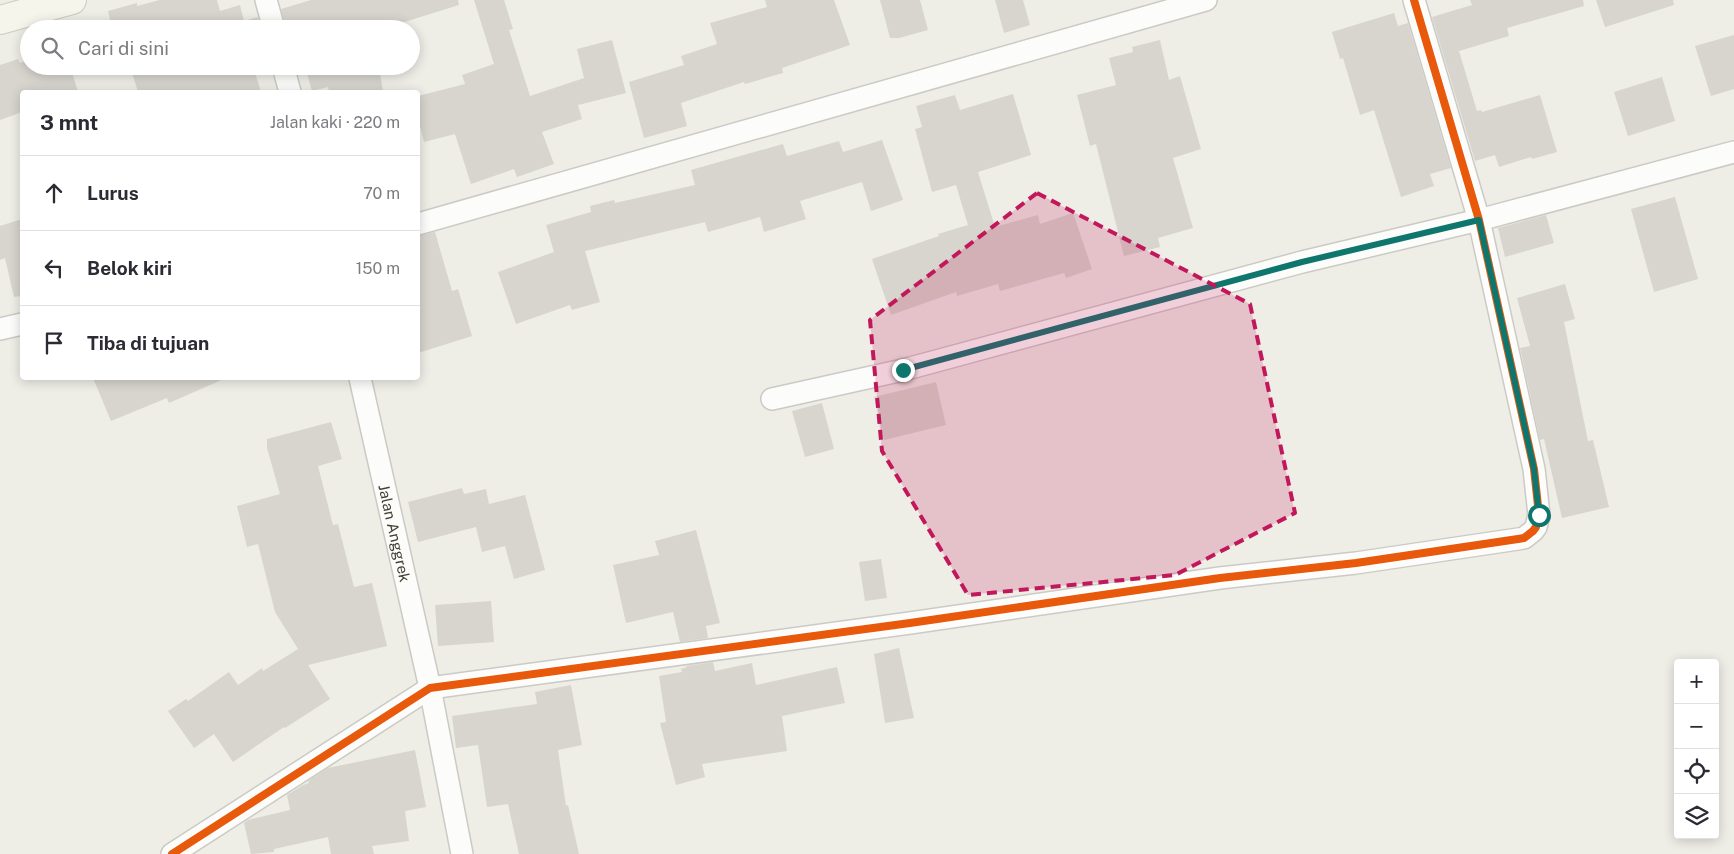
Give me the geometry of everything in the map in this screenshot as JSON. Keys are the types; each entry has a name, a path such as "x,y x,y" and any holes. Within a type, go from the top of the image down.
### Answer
{"main road":[{"path":"0,20 72,0"}],"street":[{"path":"266,0 272,20"},
{"path":"420,223 1206,0"},
{"path":"172,854 430,688 910,623 1220,578 1356,563 1524,538 1533,532 1539,515 1534,469 1479,220 1414,0"},
{"path":"285,75 289,90"},
{"path":"772,399 903,370 1302,262 1479,220 1734,152"},
{"path":"0,329 20,324"},
{"name":"Jalan Anggrek","path":"360,380 430,688 462,854"}],"highlighted area":[{"path":"1037,193 1250,304 1295,513 1175,575 968,595 882,451 870,320"}],"building":[{"path":"160,0 217,0 220,11 240,5 244,20 110,20 108,11 137,3 137,6"},
{"path":"311,0 458,0 459,5 411,20 284,20 281,9"},
{"path":"474,0 504,0 513,29 509,30 530,96 584,78 577,49 612,40 626,93 578,105 582,119 542,132 554,164 517,177 514,169 471,184 455,134 424,142 420,126 420,95 465,84 462,75 494,64"},
{"path":"765,0 834,0 850,45 782,68 783,73 745,84 744,82 681,103 687,126 644,138 629,82 684,65 681,56 717,44 710,23 767,7"},
{"path":"880,0 920,0 928,30 899,38 890,38"},
{"path":"995,0 1023,0 1030,25 1004,33"},
{"path":"1470,0 1583,0 1584,6 1507,28 1509,36 1459,51 1477,111 1481,110 1482,112 1540,95 1557,152 1532,159 1531,157 1499,167 1495,155 1475,161 1432,17 1472,5"},
{"path":"1596,0 1673,0 1674,5 1605,27"},
{"path":"1394,13 1398,26 1408,23 1451,168 1430,174 1434,186 1401,197 1374,110 1360,115 1343,58 1340,59 1332,32"},
{"path":"258,17 259,20 248,20"},
{"path":"1734,35 1734,89 1711,96 1695,46"},
{"path":"1160,40 1169,80 1180,76 1201,149 1173,158 1193,228 1158,238 1160,247 1124,256 1096,144 1090,146 1077,95 1116,85 1109,58 1133,52 1132,47"},
{"path":"18,59 20,75 73,75 77,90 20,90 20,113 0,120 0,65"},
{"path":"133,75 256,75 260,90 137,90"},
{"path":"308,75 380,75 383,90 329,90 328,87 312,90"},
{"path":"1662,77 1675,121 1628,136 1614,92"},
{"path":"1013,94 1031,155 978,172 995,227 1038,215 1040,224 1073,213 1092,269 1066,278 1064,273 1000,291 998,284 957,296 956,292 891,315 872,259 939,236 938,234 968,225 956,185 932,192 915,129 922,127 916,106 955,95 960,110"},
{"path":"882,140 903,200 871,211 862,182 800,201 806,219 764,232 760,217 708,232 705,222 585,251 600,302 572,310 570,305 516,324 498,272 554,252 546,225 591,212 590,206 614,200 615,203 695,185 691,170 783,144 787,156 839,141 843,152"},
{"path":"1675,197 1698,279 1654,292 1631,209"},
{"path":"1546,215 1554,243 1505,257 1498,228"},
{"path":"20,220 20,296 14,297 5,258 0,260 0,226"},
{"path":"435,232 452,291 458,289 472,336 420,352 420,236"},
{"path":"1565,284 1575,319 1564,322 1588,441 1593,440 1609,507 1562,518 1544,439 1540,440 1520,348 1530,346 1517,298"},
{"path":"94,380 221,380 169,403 167,398 111,421"},
{"path":"936,382 946,425 884,440 874,397"},
{"path":"822,403 834,449 805,457 792,411"},
{"path":"331,422 342,459 318,466 333,525 338,524 354,587 372,583 387,646 308,665 330,699 284,727 233,762 214,734 194,748 168,711 186,699 188,701 229,672 238,685 262,668 263,671 298,649 275,612 258,544 247,547 237,506 280,494 267,448 267,439"},
{"path":"462,488 464,494 486,489 489,504 525,495 545,570 514,579 505,546 482,552 476,527 418,542 408,502"},
{"path":"696,530 720,623 706,626 708,638 680,642 673,612 626,623 613,565 659,555 655,541"},
{"path":"881,559 887,598 865,601 859,562"},
{"path":"491,601 494,642 438,646 435,605"},
{"path":"899,648 914,718 885,723 874,654"},
{"path":"713,662 715,671 752,663 756,685 837,667 845,703 782,716 787,751 702,764 705,777 676,785 660,723 666,722 659,676 682,672 681,669 686,666"},
{"path":"571,685 582,745 558,750 566,806 568,805 579,854 519,854 508,804 487,807 478,745 456,748 452,716 537,704 535,692"},
{"path":"415,750 426,807 405,811 409,841 372,846 374,854 331,854 328,837 274,849 274,852 251,854 244,823 248,820 290,810 287,795 309,783 308,781 328,768"}],"cycle path":[{"path":"172,854 430,688 910,623 1220,578 1356,563 1524,538 1536,527 1539,515 1534,469 1479,220 1414,0"}],"route":[{"path":"903,370 1302,262 1479,220 1534,469 1539,515"}]}
